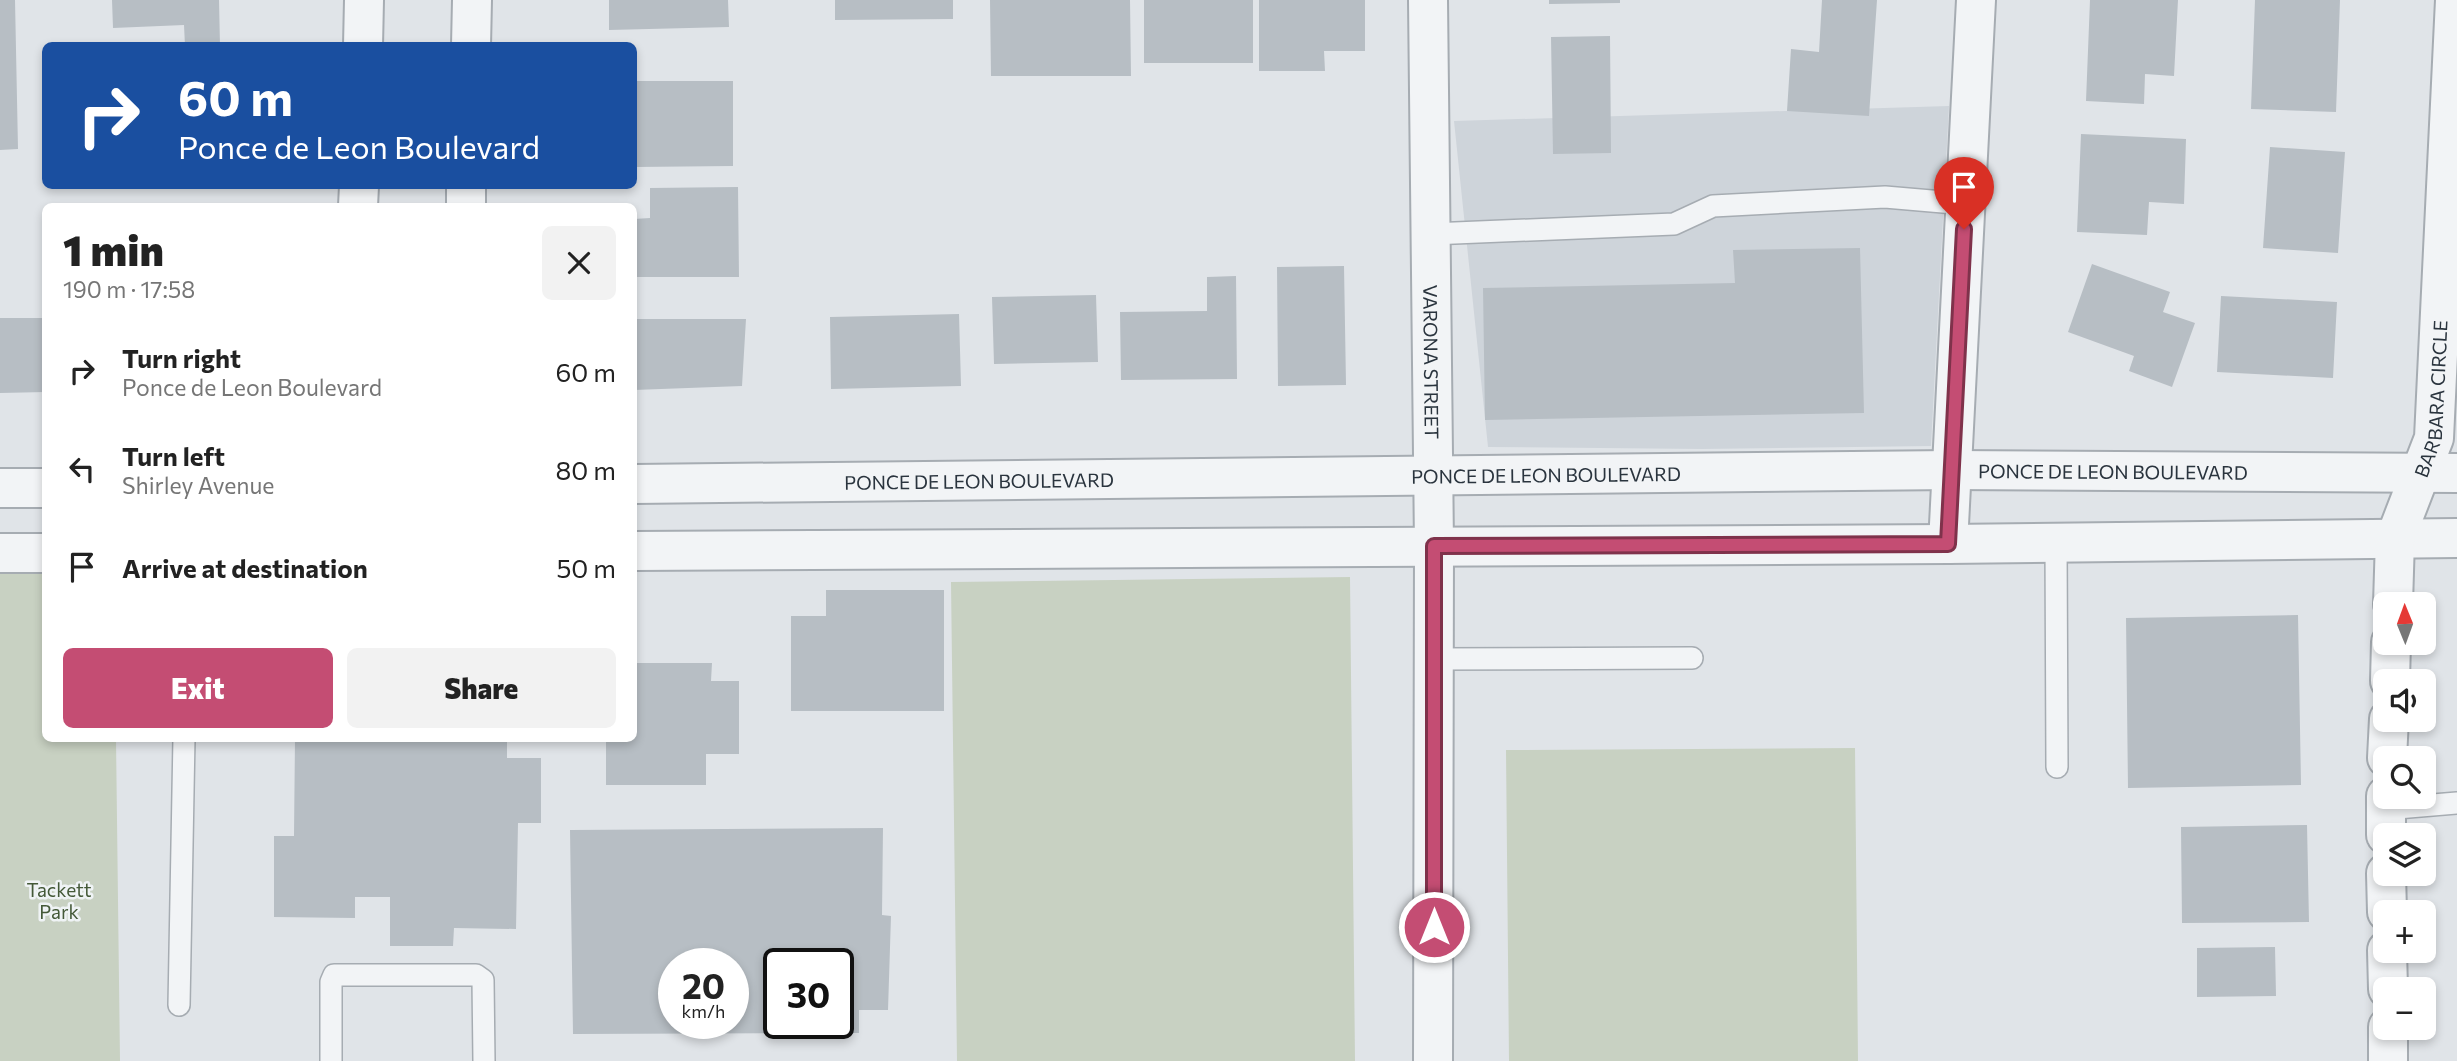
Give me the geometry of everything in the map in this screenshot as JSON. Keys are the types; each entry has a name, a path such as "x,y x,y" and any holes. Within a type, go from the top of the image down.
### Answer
{"street":[{"path":"363,42 364,0"},
{"path":"471,42 472,0"},
{"name":"VARONA STREET","path":"1428,0 1434,478 1433,1061"},
{"path":"1948,544 1976,0"},
{"name":"BARBARA CIRCLE","path":"2395,539 2440,473 2434,438 2455,0"},
{"name":"PONCE DE LEON BOULEVARD","path":"637,484 1434,478 1952,470 2440,473"},
{"path":"0,488 42,488"},
{"path":"637,551 1948,544 2457,538"},
{"path":"2393,592 2395,539"},
{"path":"0,553 42,552"},
{"path":"2388,1040 2388,1061"}],"lane":[{"path":"1431,234 1674,224 1713,206 1885,197 1966,204"},
{"path":"2056,543 2057,766"},
{"path":"1434,659 1692,658"},
{"path":"179,1005 184,742"},
{"path":"2386,813 2457,803"},
{"path":"331,1061 331,982 334,975 476,975 483,980 484,1061"}],"shaded area":[{"path":"1949,106 1931,446 1702,449 1488,447 1454,121"}],"green space":[{"name":"Tackett Park","path":"42,573 42,742 116,742 120,1061 0,1061 0,574"},
{"path":"1350,577 1355,1061 957,1061 951,582"},
{"path":"1855,748 1858,1061 1509,1061 1506,750"}],"building":[{"path":"0,0 15,0 18,149 0,150"},
{"path":"112,0 219,0 220,42 185,42 184,25 113,28"},
{"path":"609,0 728,0 729,27 609,30"},
{"path":"835,0 953,0 953,19 835,20"},
{"path":"990,0 1130,0 1131,76 991,76"},
{"path":"1144,0 1253,0 1253,63 1144,63"},
{"path":"1259,0 1365,0 1365,51 1324,51 1325,71 1259,71"},
{"path":"1549,0 1620,0 1620,3 1549,4"},
{"path":"1822,0 1877,0 1869,116 1787,111 1791,49 1819,52"},
{"path":"2090,0 2178,0 2174,76 2145,74 2144,104 2086,101"},
{"path":"2255,0 2340,0 2336,112 2251,109"},
{"path":"1610,36 1611,153 1553,154 1551,37"},
{"path":"637,81 733,81 733,166 637,167"},
{"path":"2081,134 2186,139 2184,204 2149,202 2147,235 2077,232"},
{"path":"2270,147 2345,152 2338,253 2263,248"},
{"path":"738,187 739,277 637,277 637,219 650,218 650,188"},
{"path":"1860,248 1864,413 1485,420 1483,288 1735,283 1733,250"},
{"path":"2092,264 2170,292 2163,312 2195,323 2172,387 2129,371 2134,356 2068,332"},
{"path":"1344,266 1346,385 1278,386 1277,267"},
{"path":"1236,276 1237,379 1121,380 1120,312 1207,311 1207,277"},
{"path":"1096,295 1098,362 994,364 992,297"},
{"path":"2221,296 2337,302 2333,378 2217,372"},
{"path":"959,314 961,386 831,389 830,317"},
{"path":"0,318 42,318 42,392 0,393"},
{"path":"637,319 746,319 742,386 637,390"},
{"path":"826,590 944,590 944,711 791,711 791,616 826,616"},
{"path":"2298,615 2301,785 2128,788 2126,618"},
{"path":"637,663 712,663 711,681 739,681 739,754 706,754 706,785 606,785 606,742 637,742"},
{"path":"295,742 507,742 507,758 541,758 541,823 518,823 516,929 454,928 453,946 390,946 390,897 355,897 355,918 274,917 274,836 294,836"},
{"path":"2307,825 2309,922 2182,923 2181,827"},
{"path":"883,828 882,915 891,916 888,1010 859,1010 859,1033 854,1033 854,948 763,948 763,1033 749,1033 749,948 658,948 658,1034 573,1034 570,830"},
{"path":"2275,947 2276,996 2197,997 2197,948"}],"route":[{"path":"1434,927 1434,546 1948,544 1964,229"}]}
